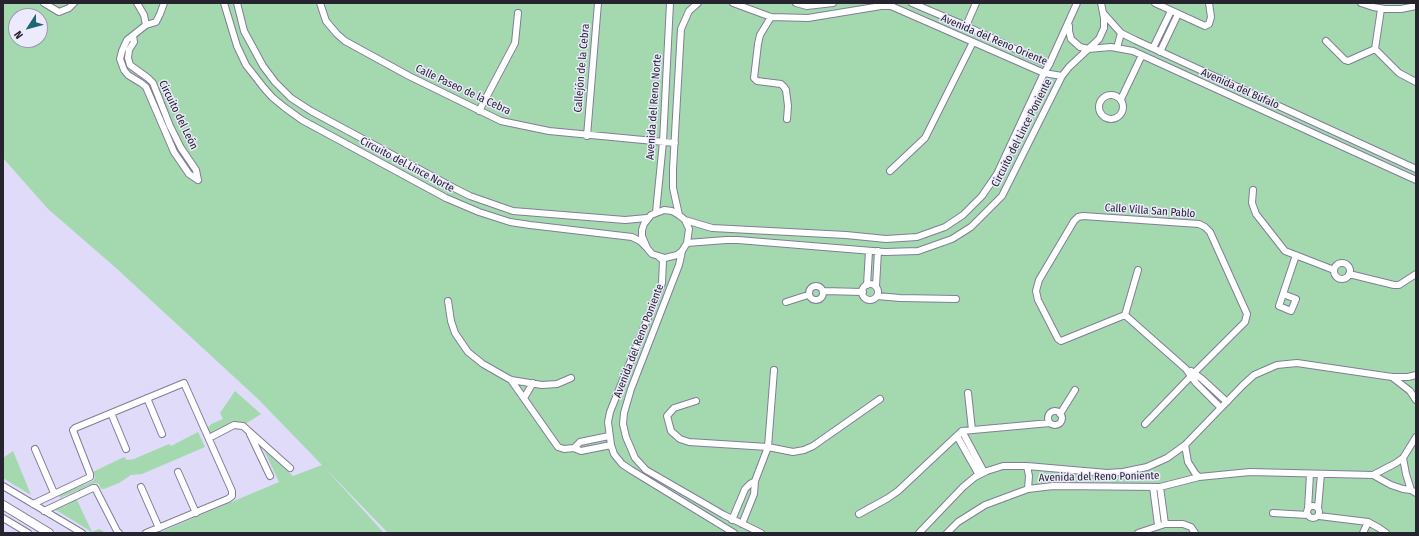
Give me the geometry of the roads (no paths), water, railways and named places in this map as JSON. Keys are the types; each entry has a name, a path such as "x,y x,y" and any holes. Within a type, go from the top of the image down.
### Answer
{"street":[{"path":"44,3 59,12 69,8 74,3"},
{"path":"137,3 144,15 146,25"},
{"name":"Circuito del León","path":"133,36 134,42 129,50 128,58 130,65 153,83 170,126 181,148 196,170 198,180 189,174 174,152 146,87 142,82 128,75 124,70 120,59 127,40 146,25 156,22 164,3"},
{"name":"Circuito del Lince Norte","path":"224,3 237,46 246,65 272,97 302,120 446,198 479,212 510,222 530,226 632,237 640,241 646,248"},
{"name":"Circuito del Lince Norte","path":"237,3 244,31 263,66 275,82 292,98 311,111 454,188 470,196 513,211 625,220 647,218"},
{"name":"Calle Paseo de la Cebra","path":"320,3 326,21 345,41 409,76 490,116 511,124 549,132 675,143"},
{"name":"Callejón de la Cebra","path":"587,136 598,3"},
{"name":"Avenida del Reno Norte","path":"656,212 663,142 670,3"},
{"name":"Avenida del Reno Norte","path":"679,215 673,188 680,29 689,11 698,3"},
{"name":"Avenida del Reno Oriente","path":"733,3 771,17 808,18 881,6 891,6 1044,73 1062,76"},
{"path":"796,3 807,6 833,3"},
{"name":"Avenida del Reno Oriente","path":"912,3 1050,65"},
{"path":"966,26 976,3"},
{"name":"Circuito del Lince Poniente","path":"684,220 712,228 846,235 886,239 917,237 945,227 963,215 982,196 997,174 1044,73 1050,65 1077,3"},
{"name":"Circuito del Lince Poniente","path":"687,243 732,240 878,251 918,251 952,239 971,227 1002,196 1062,76 1069,67 1099,39 1104,28 1101,3"},
{"path":"1155,3 1202,26 1207,25 1210,21 1211,17 1209,3"},
{"path":"1365,4 1381,9 1401,9 1416,6"},
{"path":"1375,49 1381,9"},
{"path":"1153,48 1171,11"},
{"path":"479,111 515,43 518,13"},
{"name":"Avenida del Búfalo","path":"1103,13 1121,32 1160,52 1416,170"},
{"path":"1160,52 1178,14"},
{"path":"771,17 760,35 754,78 757,81 781,84 784,87 786,90 788,106 787,119"},
{"path":"1070,20 1068,27 1071,39 1080,47 1088,49"},
{"path":"1116,48 1121,32"},
{"path":"1326,41 1345,60 1348,61 1375,49"},
{"path":"668,42 680,42"},
{"path":"890,171 925,138 973,42"},
{"name":"Avenida del Búfalo","path":"1088,49 1116,48 1133,51 1416,180"},
{"path":"1375,49 1399,73 1416,82"},
{"path":"1121,99 1112,95 1102,98 1099,108 1102,115 1111,120 1120,116 1122,113 1124,106 1121,99 1142,55"},
{"path":"1311,132 1315,123"},
{"path":"1253,190 1252,203 1256,214 1285,251 1334,270 1336,276 1340,278 1347,277 1349,274"},
{"path":"664,210 672,211 679,215 684,220 688,229 687,243 682,251 672,257 659,257 652,254 646,248 642,236 642,230 647,218 656,212 664,210"},
{"name":"Calle Villa San Pablo","path":"1125,314 1061,341 1058,339 1038,300 1036,291 1039,280 1074,221 1078,217 1082,216 1198,224 1205,227 1210,232 1246,310 1247,318 1246,322 1192,374"},
{"path":"862,292 867,285 869,250"},
{"name":"Avenida del Reno Poniente","path":"682,251 679,265 631,389 624,413 623,424 630,448 635,458 646,470 732,520 761,533"},
{"path":"877,296 878,292 876,286 878,251"},
{"path":"1283,294 1296,254"},
{"name":"Avenida del Reno Poniente","path":"659,257 663,260 662,283 610,412 608,422 611,445 614,454 622,464 734,533"},
{"path":"1334,270 1338,264 1342,263 1348,266 1349,274"},
{"path":"1138,270 1125,314 1186,369 1227,402"},
{"path":"1349,274 1394,286 1399,285 1416,274"},
{"path":"867,285 871,284 876,286"},
{"path":"813,286 819,286 823,291 823,296 818,300 812,300 808,295 808,290 813,286"},
{"path":"823,291 862,292"},
{"path":"862,292 868,299 873,299 877,296 956,299"},
{"path":"786,302 808,295"},
{"path":"448,301 452,326 463,346 476,359 511,380 556,446 564,449 574,448 581,450 611,445"},
{"name":"Avenida del Reno Poniente","path":"918,533 963,487 981,474 1003,466 1027,466 1107,473 1123,472 1147,467 1167,458 1185,445 1254,375 1277,365 1297,363 1392,377 1408,378 1416,375"},
{"path":"742,524 754,494 755,481 768,447 774,370"},
{"path":"1192,374 1221,408"},
{"path":"1144,424 1192,374"},
{"path":"1392,377 1410,392 1416,400"},
{"path":"511,380 550,385 557,384 571,378"},
{"path":"32,504 88,479 90,476 73,430 184,383 232,491 232,496 228,500 146,533"},
{"path":"524,398 533,383"},
{"path":"1060,414 1075,390"},
{"path":"968,393 972,430"},
{"path":"147,398 162,434"},
{"path":"696,401 674,408 667,416 671,431 680,439 689,442 768,447 793,452 804,450 813,446 880,399"},
{"path":"859,514 898,491 962,431 1050,423 1054,425 1060,423 1062,418 1060,414 1056,411 1051,412 1048,416 1050,423"},
{"path":"111,413 126,449"},
{"path":"209,438 234,425 243,426 290,468"},
{"path":"249,430 270,476"},
{"path":"962,431 981,474"},
{"path":"574,448 580,442 609,436"},
{"path":"957,436 981,474"},
{"name":"Avenida del Reno Poniente","path":"947,533 958,522 986,505 1028,489 1053,486 1157,487 1199,477 1250,472 1373,475 1403,458 1416,437"},
{"path":"1185,445 1188,462 1194,473 1199,477"},
{"path":"35,448 54,493"},
{"path":"1403,458 1406,474 1414,492"},
{"path":"1027,466 1029,476 1028,489"},
{"path":"178,472 196,513"},
{"path":"1310,474 1308,512 1312,518 1317,518 1319,516 1368,522 1386,533"},
{"path":"1319,516 1320,512 1318,508 1321,474"},
{"path":"1373,475 1391,486 1414,492"},
{"path":"732,520 745,489 755,481"},
{"path":"3,486 82,533"},
{"path":"141,487 159,528"},
{"path":"1157,487 1165,524"},
{"path":"1157,487 1158,526"},
{"path":"44,511 95,488 119,533"},
{"path":"3,505 50,533"},
{"path":"1272,513 1308,512 1313,506 1318,508"},
{"path":"3,518 28,533"},
{"path":"1363,533 1368,522"},
{"path":"1138,533 1165,524 1183,524 1191,526 1195,533"}]}
